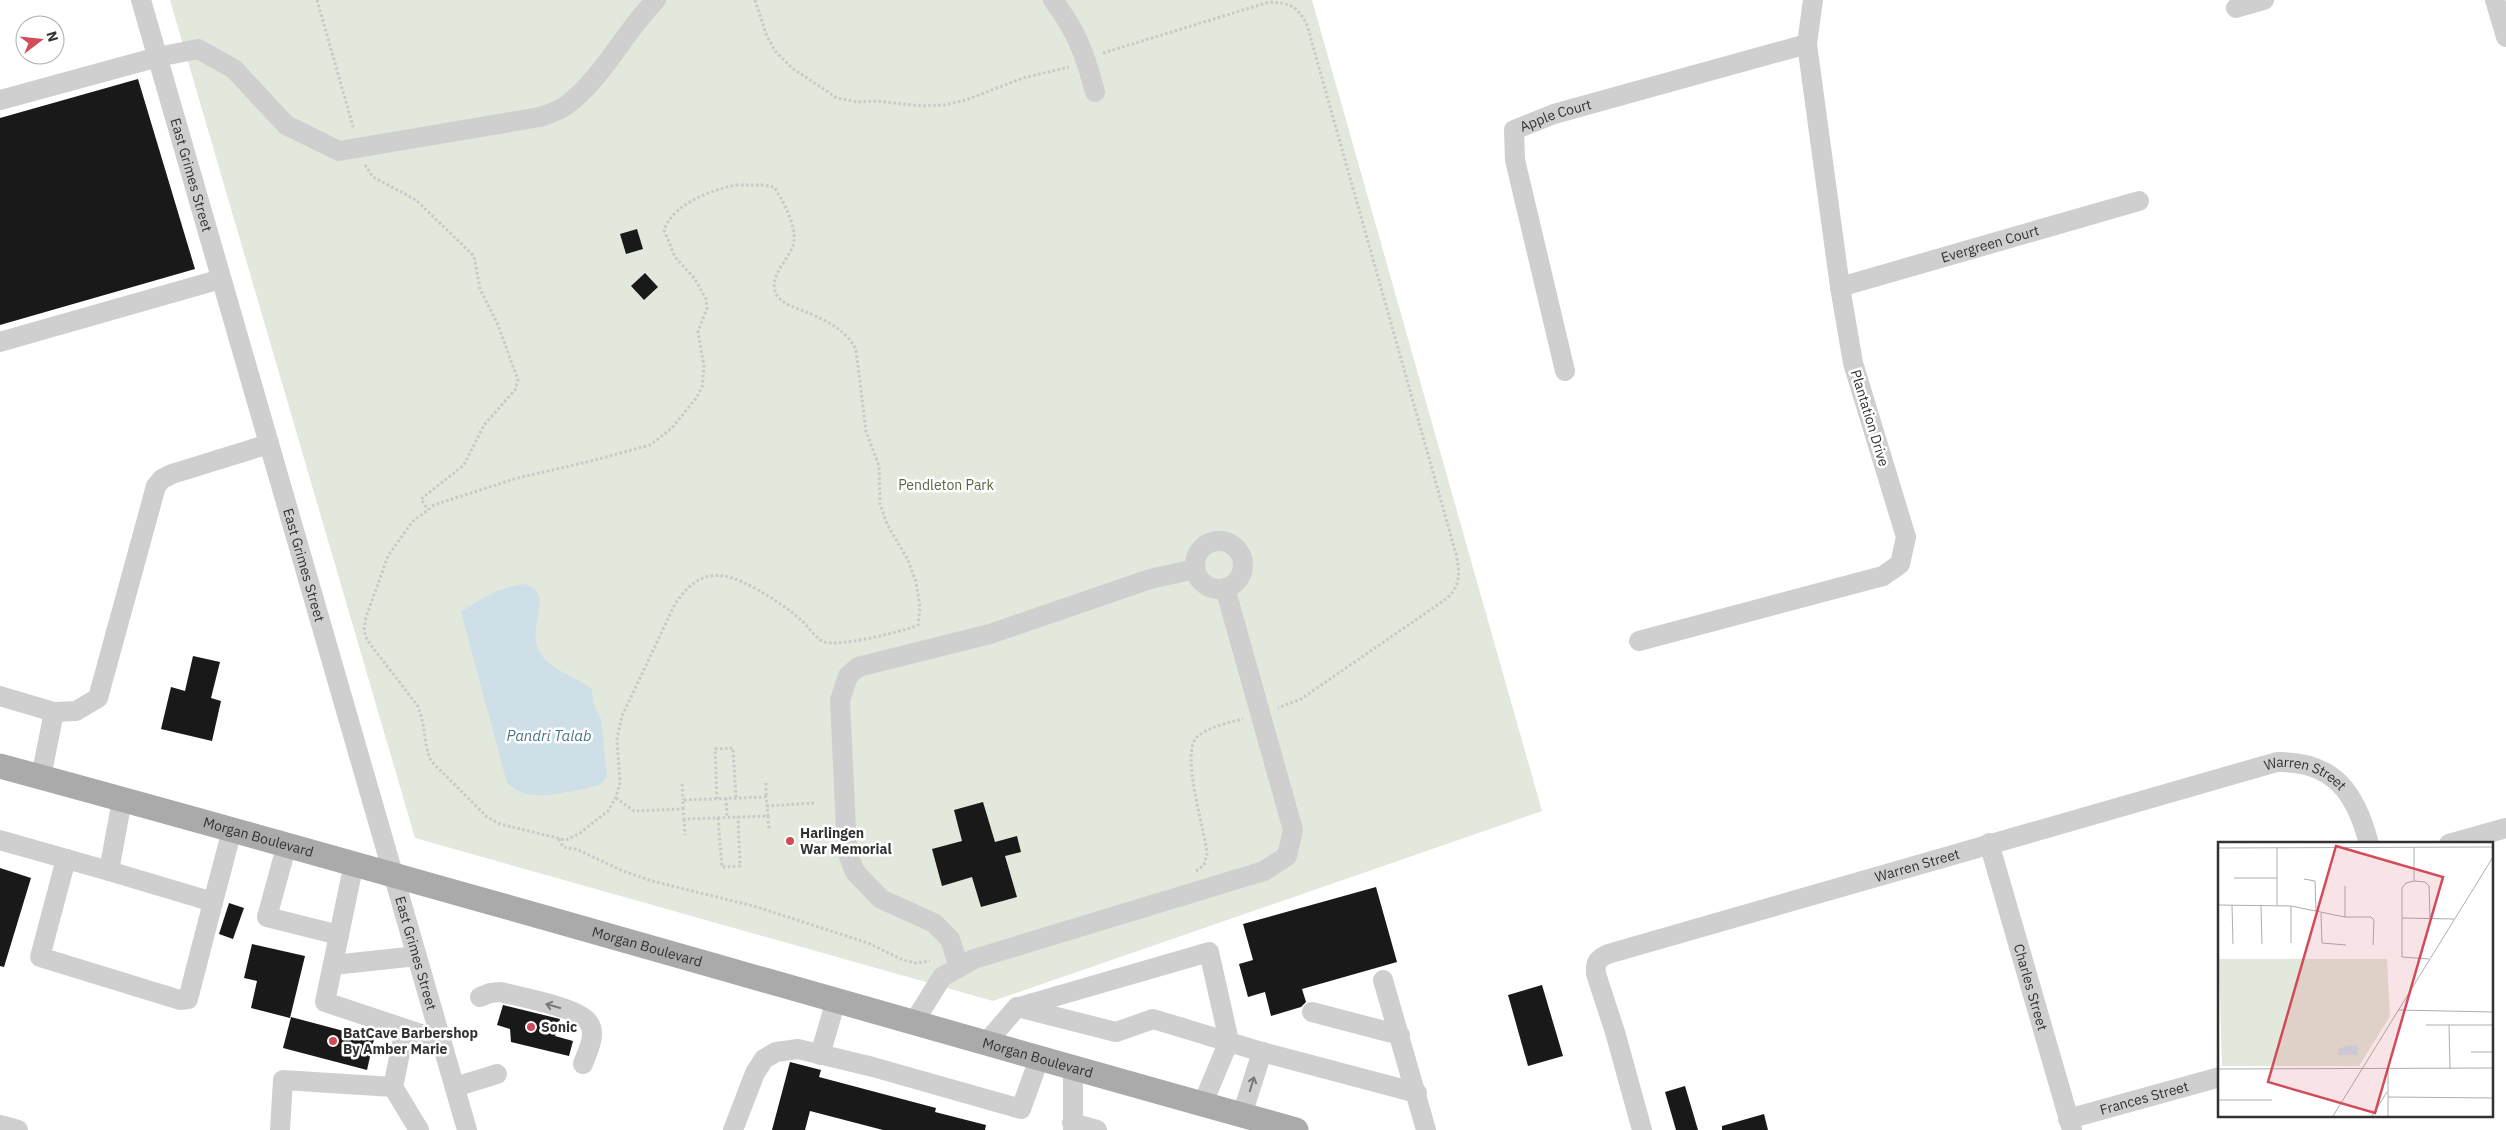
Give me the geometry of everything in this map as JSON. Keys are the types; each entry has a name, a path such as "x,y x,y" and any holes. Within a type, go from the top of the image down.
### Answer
{"main road":[{"name":"Morgan Boulevard","path":"0,766 287,844 1073,1069 1296,1130"}],"street":[{"name":"East Grimes Street","path":"141,0 467,1130"},
{"path":"0,100 158,57 198,49 234,69 286,125 338,151 359,148 540,118 567,106 594,80 641,15 656,0"},
{"path":"1053,0 1084,51 1095,92"},
{"name":"Plantation Drive","path":"1639,641 1883,576 1900,564 1906,537 1853,363 1840,287 1808,44 1813,0"},
{"path":"2236,8 2264,0"},
{"path":"2495,0 2506,37"},
{"name":"Apple Court","path":"1565,371 1515,160 1514,130 1554,114 1808,44"},
{"name":"Evergreen Court","path":"1840,287 2139,201"},
{"path":"0,342 221,279"},
{"path":"0,696 54,712 76,711 98,698 156,486 162,479 172,474 269,444"},
{"path":"1224,541 1232,544 1241,557 1243,565 1238,579 1225,588 1209,587 1197,576 1195,569 1197,553 1209,542 1224,541"},
{"path":"957,959 950,939 934,923 881,899 855,872 847,851 840,700 848,676 858,667 990,634 1150,578 1195,569"},
{"path":"957,959 974,959 1264,871 1287,856 1293,830 1225,588"},
{"path":"41,777 54,712"},
{"name":"Warren Street","path":"1642,1130 1596,974 1595,965 1599,958 1989,843 2277,762 2296,762 2328,774 2342,784 2358,809 2368,842"},
{"path":"109,870 122,800"},
{"path":"2455,842 2506,828"},
{"path":"66,858 40,951 40,957 43,960 180,1000 188,998 232,830"},
{"path":"0,840 109,870 213,902"},
{"name":"Charles Street","path":"1989,843 2070,1124"},
{"path":"287,844 267,917 339,935"},
{"path":"354,863 325,1002 442,1041"},
{"path":"986,1043 1017,1007 1209,952 1229,1041 1202,1103"},
{"path":"333,965 417,956"},
{"path":"914,1022 942,977 957,959"},
{"path":"1384,980 1426,1130"},
{"path":"480,997 490,992 501,992 578,1014 589,1023 592,1033 583,1064"},
{"path":"820,1055 836,1000"},
{"path":"1017,1007 1116,1032 1153,1019 1262,1052 1417,1093"},
{"path":"1312,1012 1400,1035"},
{"path":"405,1029 392,1087 419,1130"},
{"path":"732,1130 755,1073 764,1059 776,1052 798,1049 1021,1108 1039,1059"},
{"path":"1242,1115 1262,1052"},
{"path":"1073,1069 1073,1126 1097,1130"},
{"path":"454,1087 498,1074"},
{"name":"Frances Street","path":"2070,1124 2218,1078"},
{"path":"280,1130 283,1080 392,1087"},
{"path":"0,1125 18,1130"}],"path":[{"path":"317,0 364,164 373,177 416,200 474,256 480,289 498,326 518,380 516,390 480,430 464,464 421,499 428,510"},
{"path":"755,0 766,34 775,51 792,68 837,98 857,102 876,101 922,106 944,105 966,100 1022,78 1086,61 1102,54 1269,2 1285,2 1300,11 1307,25 1456,554 1460,581 1454,592 1446,600 1301,699 1260,714 1209,729 1196,738 1192,750 1191,767 1207,854 1204,865 1195,872"},
{"path":"750,184 774,187 787,211 794,239 788,257 776,274 775,283 778,296 788,305 812,314 839,330 852,341 857,359 866,431 878,466 880,504 887,524 908,560 916,582 920,607 918,625 906,630 863,639 836,643 824,642 802,621 774,600 734,577 718,573 701,578 684,590 674,604 622,716 617,739 620,782 616,798 608,811 580,833 566,840 500,824 487,817 431,761 426,750 423,716 417,705 367,640 364,630 366,617 388,556 412,522 434,505 514,479 630,452 650,445 664,436 697,397 702,386 704,366 698,332 707,308 702,289 669,246 664,230 666,223 671,217 697,199 724,187 750,184"},
{"path":"717,799 714,749 733,748 736,798"},
{"path":"766,783 769,830"},
{"path":"682,784 685,835"},
{"path":"683,800 766,797"},
{"path":"616,798 634,811 683,809"},
{"path":"726,798 727,818"},
{"path":"767,806 815,803"},
{"path":"684,819 768,816"},
{"path":"718,818 722,867 740,866 738,817"},
{"path":"559,838 564,846 576,849 623,871 757,907 868,944 903,960 916,963 957,959"}],"green space":[{"name":"Pendleton Park","path":"170,0 1312,0 1542,811 993,1001 415,838"}],"water":[{"name":"Pandri Talab","path":"526,584 535,589 540,598 536,625 536,642 544,659 592,689 593,703 601,719 607,777 601,784 559,794 537,795 526,794 516,790 507,783 461,612 500,590"}],"building":[{"path":"138,79 195,269 0,325 0,118"},
{"path":"637,229 643,249 626,254 620,234"},
{"path":"645,273 658,287 644,300 631,286"},
{"path":"193,656 220,662 211,698 221,701 212,741 161,729 171,687 185,691"},
{"path":"983,802 995,842 1017,836 1021,852 1005,856 1017,897 981,907 972,877 942,886 932,849 962,841 954,810"},
{"path":"0,868 31,878 4,967 0,966"},
{"path":"1376,887 1397,962 1302,989 1306,1002 1301,1007 1271,1016 1265,992 1248,997 1239,964 1253,960 1243,924"},
{"path":"229,903 244,908 233,939 219,934"},
{"path":"252,944 305,956 290,1018 251,1008 257,981 244,978"},
{"path":"1542,985 1563,1056 1528,1066 1508,995"},
{"name":"Sonic","path":"503,1005 560,1019 555,1036 573,1041 569,1056 511,1042 510,1029 497,1025"},
{"path":"291,1017 374,1039 367,1070 283,1048"},
{"path":"790,1062 821,1070 819,1077 936,1108 935,1112 986,1125 985,1130 883,1130 810,1111 805,1130 772,1130"},
{"path":"1685,1086 1698,1130 1676,1130 1665,1092"},
{"path":"1764,1114 1768,1130 1722,1130 1722,1126"}],"place":[{"name":"Harlingen War Memorial","path":"790,841"},
{"name":"Sonic","path":"531,1027"},
{"name":"BatCave Barbershop By Amber Marie","path":"333,1041"}]}
